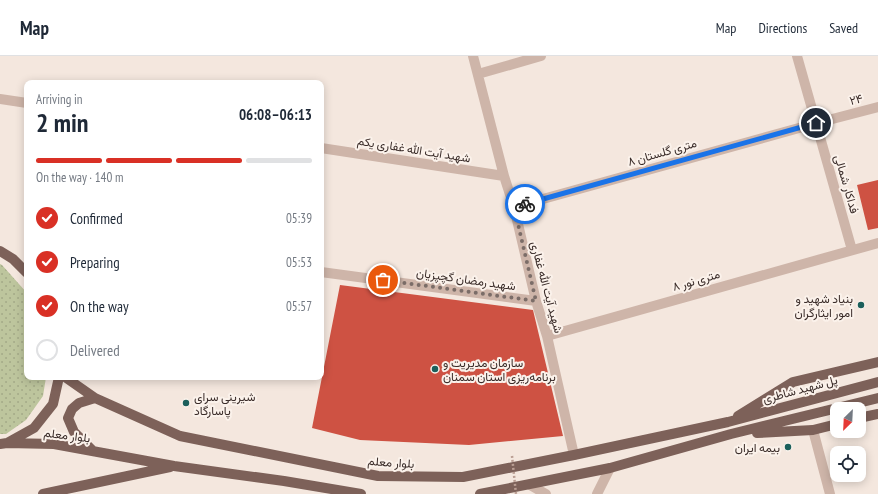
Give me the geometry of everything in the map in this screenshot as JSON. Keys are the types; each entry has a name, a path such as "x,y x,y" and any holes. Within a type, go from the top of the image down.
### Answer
{"main road":[{"path":"0,251 13,259 24,270"},
{"path":"728,422 793,382 878,362"},
{"path":"4,444 34,428 53,404 58,380"},
{"name":"بلوار معلم","path":"69,380 95,398 180,436 378,476 463,477 728,422"},
{"name":"پل شهید شاطری","path":"728,422 878,382"},
{"path":"93,451 74,432 68,418 72,409 79,403 95,398"},
{"path":"480,494 610,468 731,434 878,398"},
{"path":"866,417 878,414"},
{"path":"731,434 813,430 830,426"},
{"name":"بلوار معلم","path":"4,444 54,444 174,466 284,481 361,494"},
{"path":"43,494 174,466"}],"street":[{"name":"شهید آیت الله غفاری","path":"473,56 504,176 514,207 536,301 547,336 574,455"},
{"path":"478,74 541,56"},
{"name":"فداکار شمالی","path":"797,56 852,250"},
{"path":"0,99 24,103"},
{"name":"۲۴","path":"816,123 878,107"},
{"name":"۸ متری گلستان","path":"514,207 816,123"},
{"name":"شهید آیت الله غفاری یکم","path":"324,148 504,176"},
{"name":"۸ متری نور","path":"547,336 878,243"},
{"name":"شهید رمضان گچپزیان","path":"324,274 536,301"},
{"path":"813,430 830,494"},
{"path":"597,494 610,468"},
{"path":"530,485 546,494"}],"path":[{"path":"512,456 516,494"}],"green space":[{"path":"0,264 24,290 24,380 46,380 43,396 26,420 6,434 0,434"}],"building":[{"path":"878,180 878,228 868,230 857,185"},
{"name":"سازمان مدیریت و برنامه‌ریزی استان سمنان","path":"340,285 533,310 563,436 469,445 360,440 312,428 321,380 324,380 324,367"}],"way so far":[{"path":"383,280 536,301 514,207 525,204"}],"place":[{"name":"بنیاد شهید و امور ایثارگران","path":"861,305"},
{"name":"سازمان مدیریت و برنامه‌ریزی استان سمنان","path":"435,369"},
{"name":"شیرینی سرای پاسارگاد","path":"186,403"},
{"name":"بیمه ایران","path":"788,447"}],"route":[{"path":"525,204 816,123"}]}
